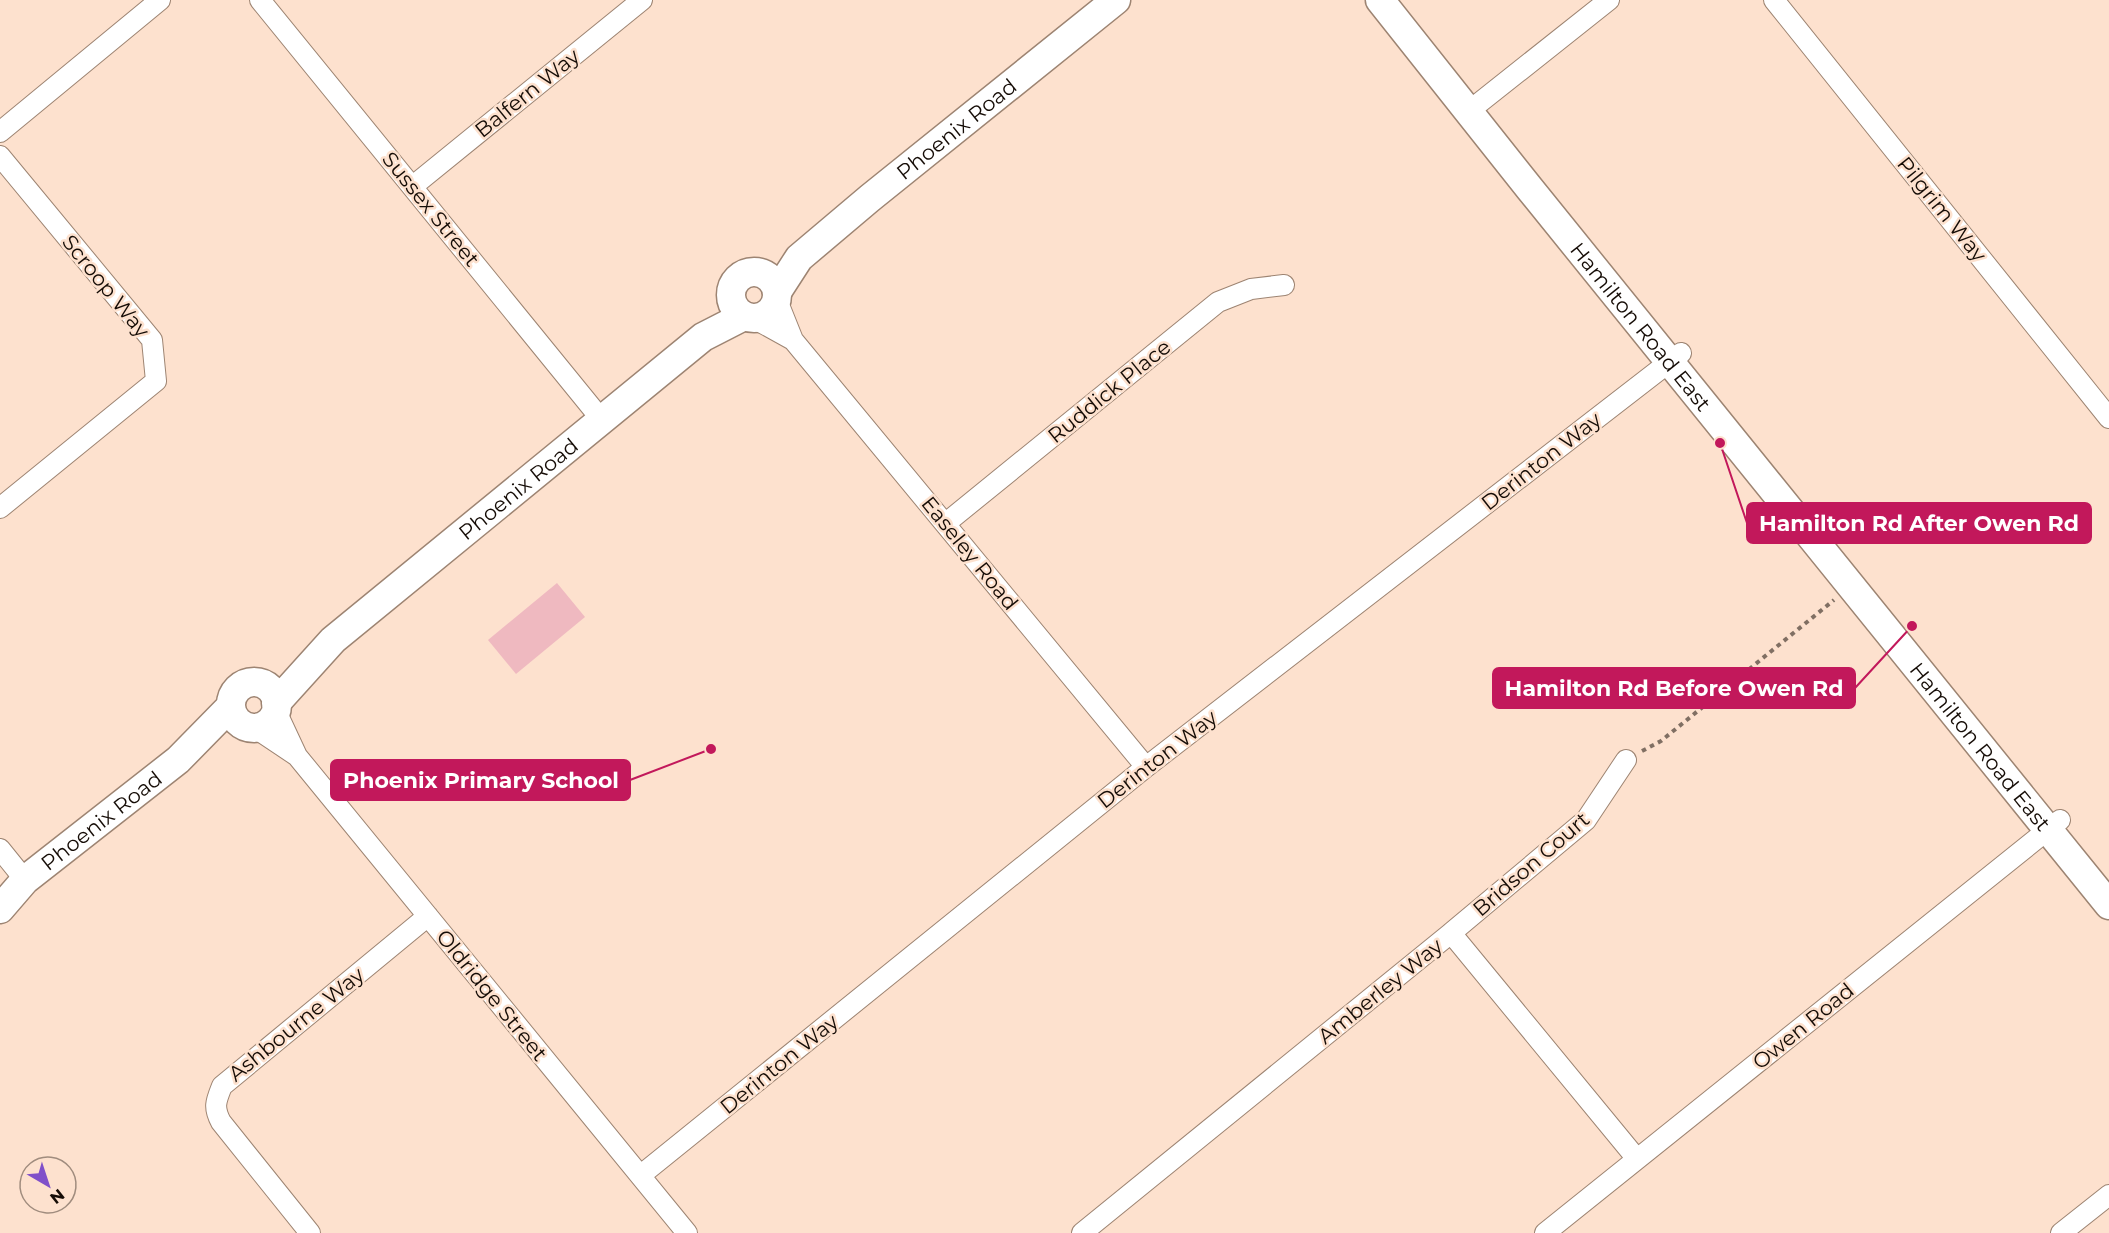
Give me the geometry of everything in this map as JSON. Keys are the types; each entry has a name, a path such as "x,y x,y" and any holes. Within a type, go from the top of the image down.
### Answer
{"street":[{"path":"0,132 160,0"},
{"name":"Sussex Street","path":"260,0 600,419"},
{"name":"Balfern Way","path":"412,186 642,0"},
{"name":"Phoenix Road","path":"777,296 799,258 1116,0"},
{"name":"Hamilton Road East","path":"1380,0 1475,107"},
{"name":"Hamilton Road East","path":"1396,0 1475,107 1530,189 1676,357 2054,825 2109,905"},
{"path":"1475,107 1609,0"},
{"name":"Pilgrim Way","path":"1774,0 2109,418"},
{"name":"Scroop Way","path":"0,156 152,340 156,381 0,508"},
{"name":"Phoenix Road","path":"757,271 799,258"},
{"path":"757,271 773,280 777,296 770,312 762,317 742,310 733,284 739,276 757,271"},
{"name":"Ruddick Place","path":"946,523 1218,302 1251,289 1284,285"},
{"name":"Easeley Road","path":"777,296 793,340"},
{"name":"Phoenix Road","path":"0,909 12,883 178,760 256,715 333,640 600,419 703,337 742,310"},
{"name":"Easeley Road","path":"742,310 793,340 1146,767"},
{"name":"Derinton Way","path":"641,1175 1146,767 1676,357"},
{"name":"Phoenix Road","path":"256,715 234,692 240,686 257,681 333,640"},
{"name":"Oldridge Street","path":"256,715 297,756 687,1233"},
{"name":"Bridson Court","path":"1451,933 1586,820 1626,760"},
{"name":"Hamilton Road East","path":"2054,825 2109,881"},
{"name":"Owen Road","path":"1545,1233 2054,825"},
{"path":"0,849 12,883"},
{"name":"Ashbourne Way","path":"310,1233 221,1122 215,1112 216,1099 222,1086 428,916"},
{"name":"Amberley Way","path":"1082,1233 1451,933 1637,1159"},
{"path":"2061,1233 2109,1194"}],"path":[{"path":"1626,760 1661,741 1835,599"}],"shaded area":[{"path":"557,583 585,617 516,674 488,640"}],"place":[{"name":"Hamilton Rd After Owen Rd","path":"1720,443"},
{"name":"Hamilton Rd Before Owen Rd","path":"1912,626"},
{"name":"Phoenix Primary School","path":"711,749"}]}
